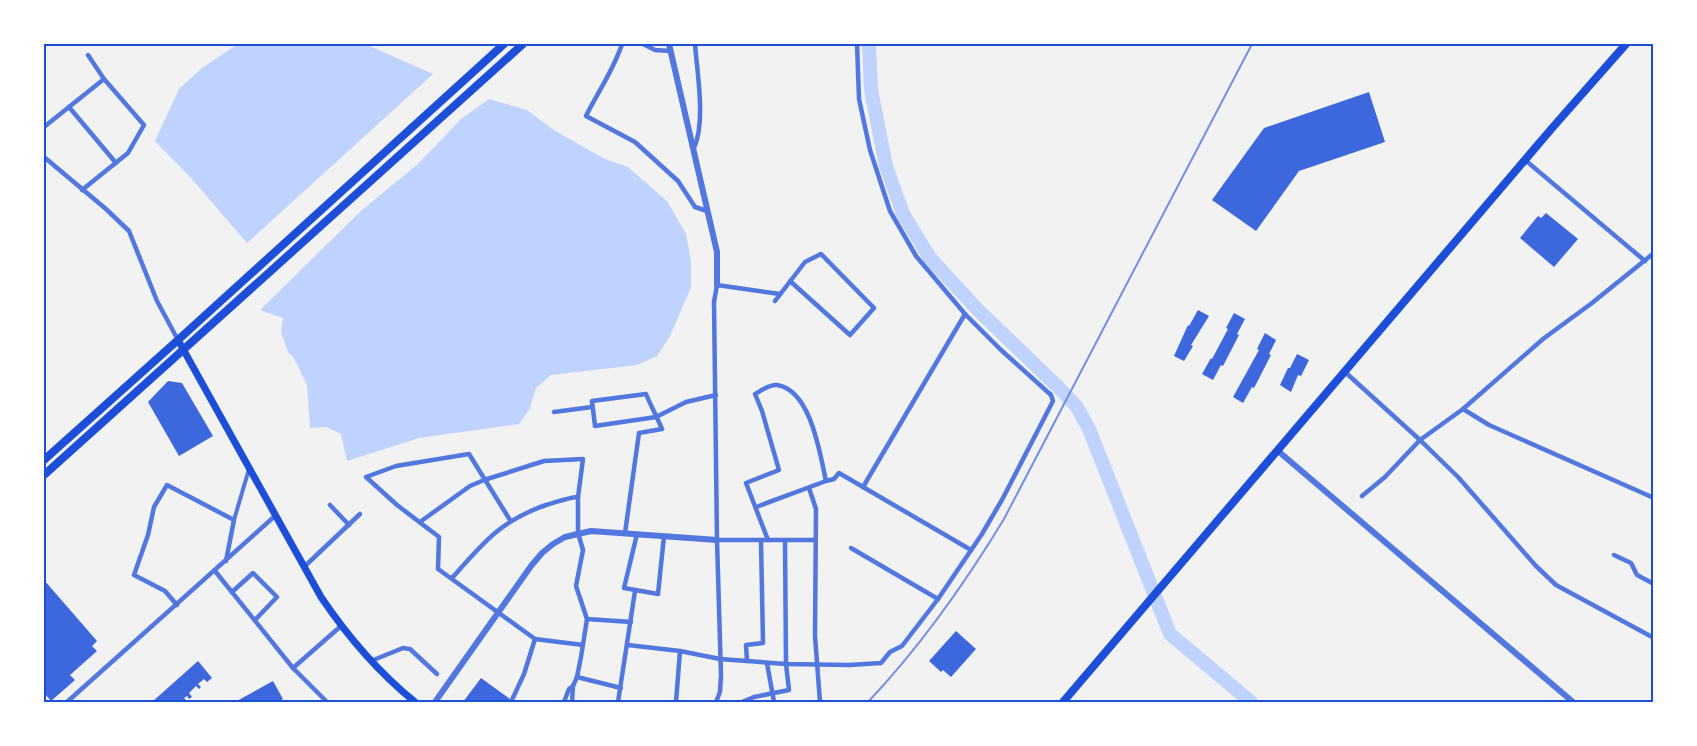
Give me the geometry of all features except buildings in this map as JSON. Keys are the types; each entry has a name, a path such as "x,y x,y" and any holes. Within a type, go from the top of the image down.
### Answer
{"highway":[{"path":"44,460 504,44"},
{"path":"44,475 523,44"},
{"path":"1063,702 1626,44"}],"main road":[{"path":"178,340 321,597 341,626 371,662 415,702"}],"street":[{"path":"622,44 616,63 600,87 586,116 635,142 678,181 695,207 707,211"},
{"path":"643,44 655,50 669,47 717,252 717,285 714,302 720,692 716,702"},
{"path":"693,150 700,122 695,44"},
{"path":"628,645 680,651 720,659 767,663 816,665 881,663 890,652 902,646 938,599 971,550 1003,498 1053,400 1051,395 965,314 916,256 890,211 870,150 859,99 857,44"},
{"path":"82,190 128,153 144,125 104,79 88,55"},
{"path":"44,127 104,79"},
{"path":"69,107 116,163"},
{"path":"687,125 700,122"},
{"path":"44,157 129,231 157,301 178,340"},
{"path":"1525,160 1645,261"},
{"path":"1362,496 1385,477 1420,440 1463,409 1543,339 1592,303 1653,253"},
{"path":"775,301 790,281 805,262 822,254 874,308 850,335 790,281"},
{"path":"717,285 780,294"},
{"path":"863,487 965,314"},
{"path":"1345,372 1458,477 1536,566 1556,585 1653,638"},
{"path":"768,540 746,483 779,470 755,394 778,385 790,391 803,405 815,433 826,481"},
{"path":"625,533 639,433 662,429 656,417 646,394 592,401 595,426 656,417 686,402 716,395"},
{"path":"554,412 592,407"},
{"path":"1463,409 1489,425 1653,498"},
{"path":"1278,451 1573,702"},
{"path":"510,520 469,454 396,466 366,477 397,505 439,537 438,569 535,639 583,645"},
{"path":"420,522 470,486 484,480 544,461 583,459 578,497 578,533 583,550 576,586 586,619 572,702"},
{"path":"226,561 234,520 249,468"},
{"path":"756,507 834,479 839,473 971,550"},
{"path":"177,605 165,591 134,575 148,535 154,507 167,485 234,520"},
{"path":"809,488 816,509 815,636 820,702"},
{"path":"452,578 483,542 510,520 534,509 578,497"},
{"path":"330,505 349,525"},
{"path":"305,566 360,514"},
{"path":"67,702 276,515"},
{"path":"435,702 542,553 565,537 591,531 717,540 815,540"},
{"path":"637,534 624,588 658,594 664,536"},
{"path":"742,702 754,697 789,690 786,664 785,540"},
{"path":"747,661 746,645 763,643 761,541"},
{"path":"851,548 938,599"},
{"path":"1614,555 1631,563 1637,575 1653,584"},
{"path":"215,571 293,668 327,702"},
{"path":"232,592 253,573 277,597 255,620"},
{"path":"618,702 635,591"},
{"path":"586,619 631,622"},
{"path":"293,668 341,626"},
{"path":"511,702 524,674 535,639"},
{"path":"371,662 403,648 410,649 437,674"},
{"path":"676,702 680,651"},
{"path":"767,663 774,702"},
{"path":"577,677 621,688"},
{"path":"564,702 569,689 573,686"}],"water":[{"path":"238,44 365,44 433,74 247,243 192,179 155,141 179,89 202,68"},
{"path":"489,99 527,110 552,129 605,159 628,167 667,201 686,234 691,262 691,287 670,336 657,356 637,365 551,375 536,388 529,410 519,424 419,438 347,461 341,434 326,427 310,428 307,385 294,358 288,352 281,332 283,318 260,310 362,210 418,164 461,119"}],"waterway":[{"path":"869,44 871,90 886,166 903,214 930,258 976,308 1077,407 1089,429 1170,634 1251,702"}],"railway":[{"path":"868,702 906,659 940,615 1004,519 1252,44"}]}
